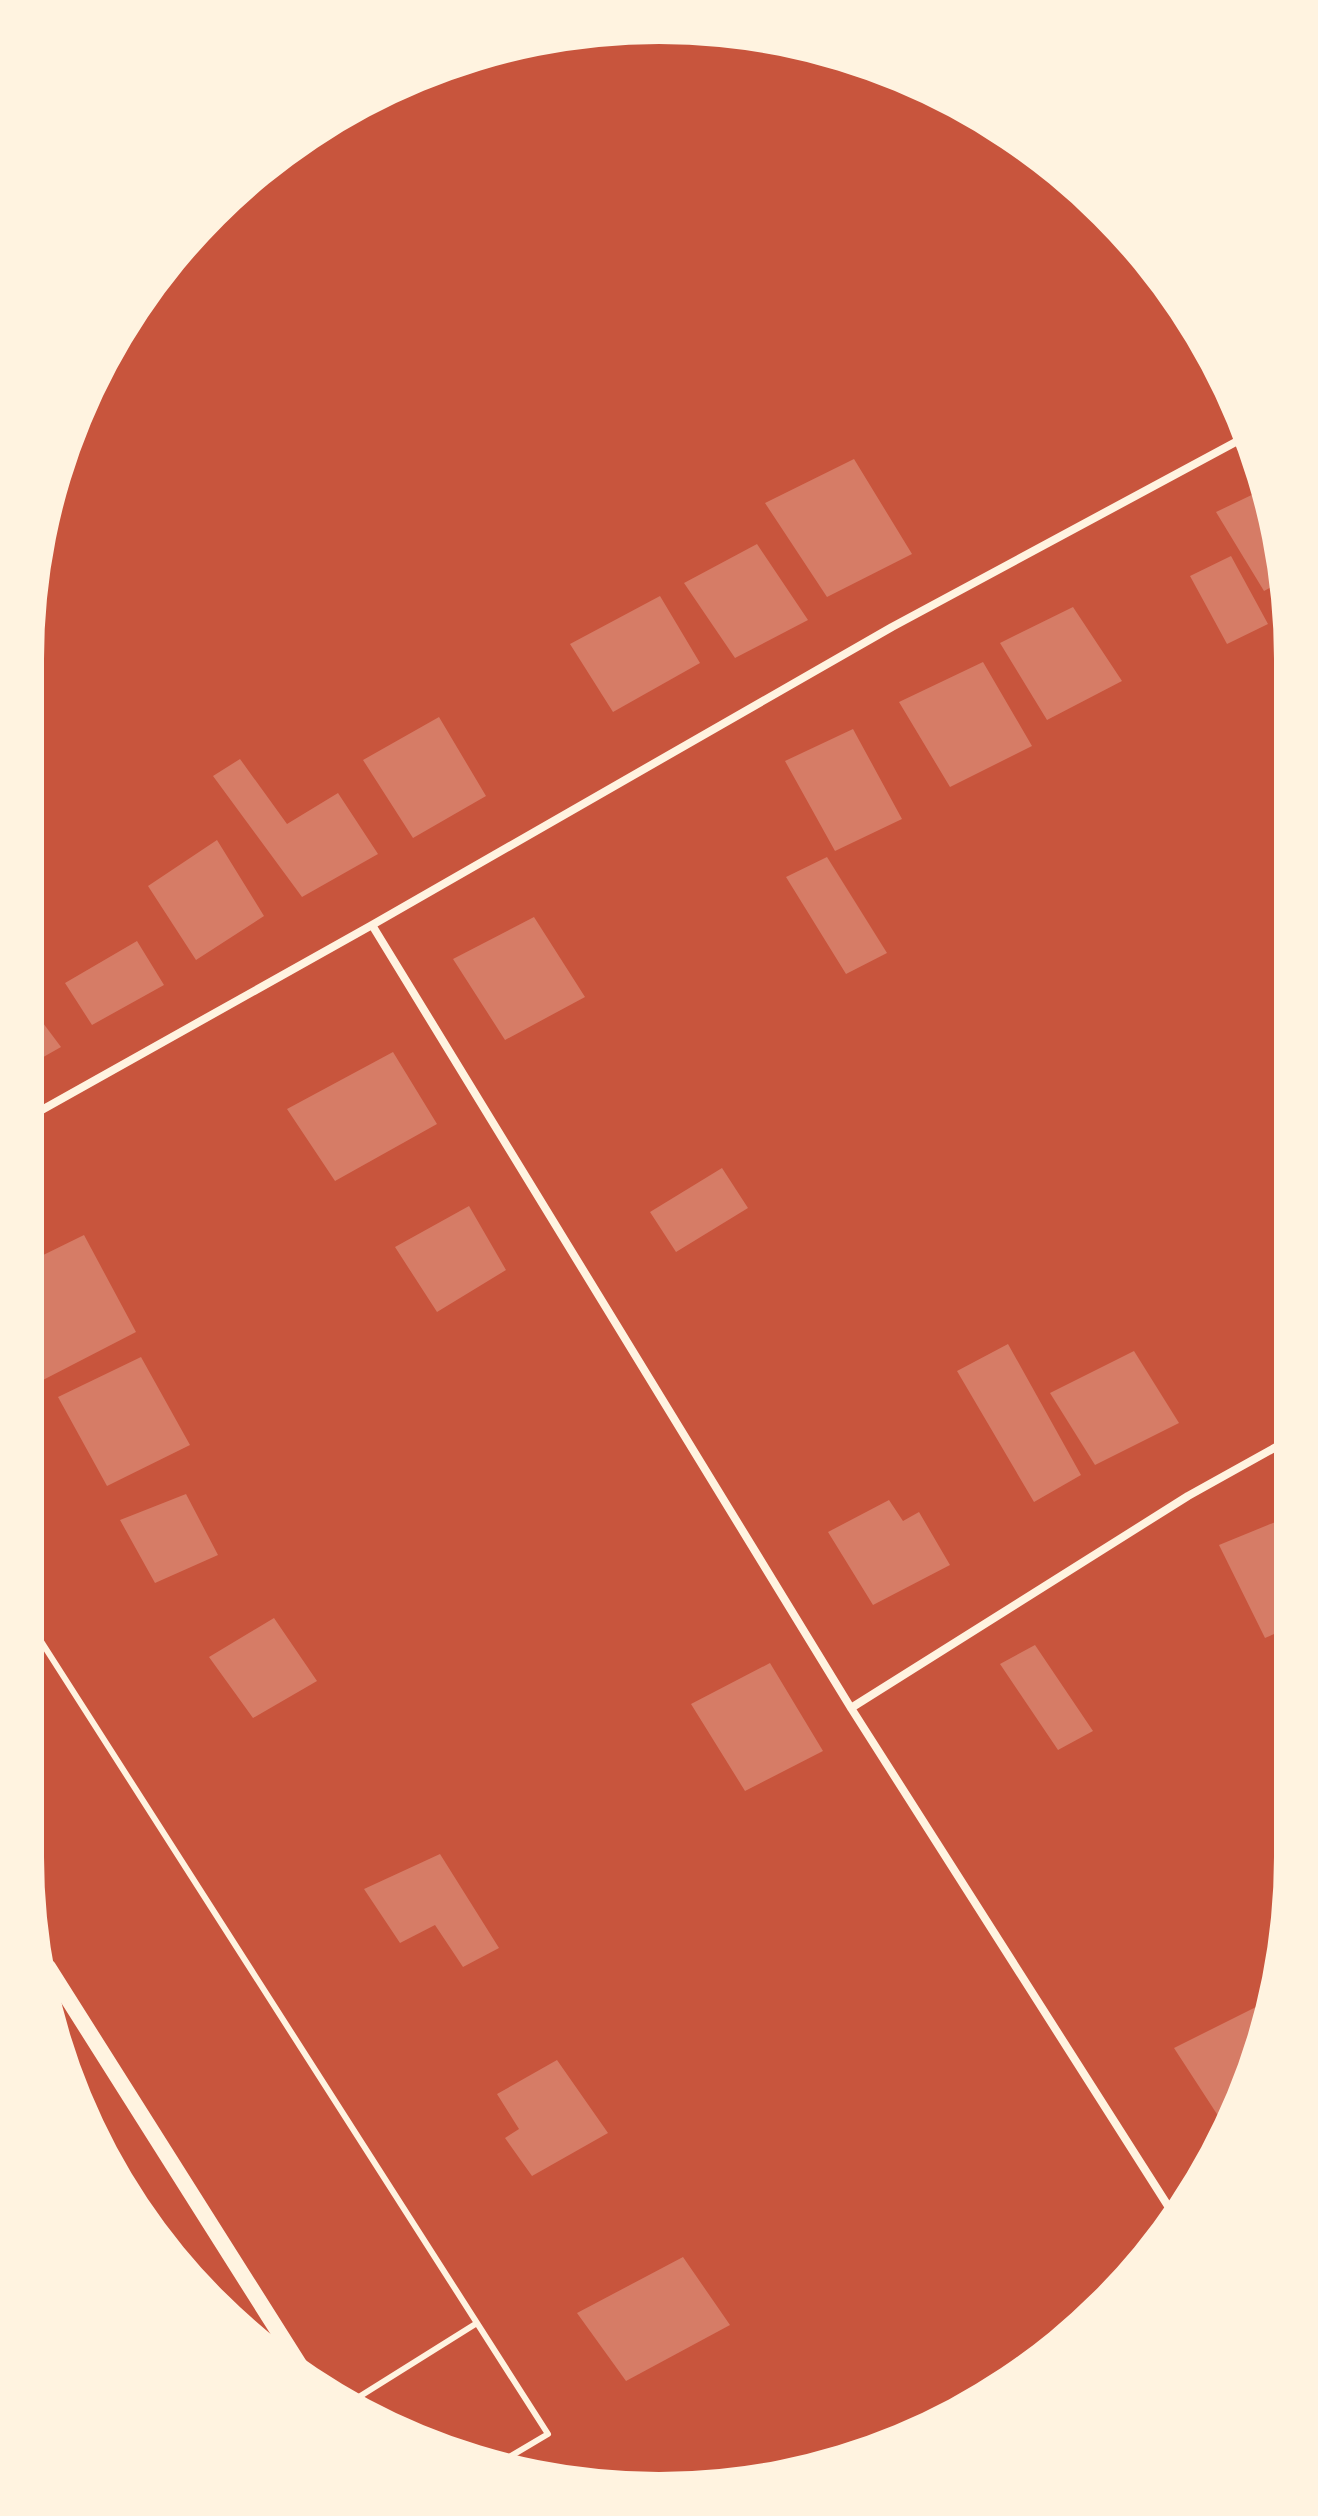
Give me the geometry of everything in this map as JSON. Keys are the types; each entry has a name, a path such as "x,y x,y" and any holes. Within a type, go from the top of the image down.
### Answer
{"main road":[{"path":"57,1981 288,2347"}],"street":[{"path":"44,1109 892,627 1234,443"},
{"path":"372,925 851,1708 1167,2204"},
{"path":"851,1708 1188,1496 1274,1448"}],"lane":[{"path":"44,1646 548,2434 514,2454"},
{"path":"361,2395 477,2323"}],"building":[{"path":"854,459 912,554 827,597 765,503"},
{"path":"1251,495 1270,588 1264,591 1216,512"},
{"path":"757,544 808,620 735,658 684,583"},
{"path":"1231,556 1268,624 1227,644 1190,576"},
{"path":"660,596 700,663 613,712 570,644"},
{"path":"1073,607 1122,681 1047,720 1000,643"},
{"path":"983,662 1032,746 950,787 899,702"},
{"path":"439,717 486,796 413,838 363,760"},
{"path":"853,729 902,819 835,851 785,761"},
{"path":"240,759 287,824 338,793 378,854 302,897 213,776"},
{"path":"217,840 264,916 196,960 148,886"},
{"path":"827,857 887,953 846,974 786,877"},
{"path":"534,917 585,997 505,1040 453,959"},
{"path":"137,941 164,985 92,1025 65,983"},
{"path":"44,1024 61,1047 44,1057"},
{"path":"393,1052 437,1124 335,1181 287,1109"},
{"path":"722,1168 748,1208 676,1252 650,1212"},
{"path":"469,1206 506,1270 437,1312 395,1247"},
{"path":"84,1235 136,1332 44,1379 44,1255"},
{"path":"1008,1344 1081,1475 1034,1502 957,1371"},
{"path":"1134,1351 1179,1423 1095,1465 1050,1393"},
{"path":"141,1357 190,1445 107,1486 58,1397"},
{"path":"186,1494 218,1555 155,1583 120,1520"},
{"path":"889,1500 903,1521 919,1512 950,1565 873,1605 828,1532"},
{"path":"1274,1522 1274,1634 1265,1638 1219,1545"},
{"path":"274,1618 317,1681 253,1718 209,1657"},
{"path":"1035,1645 1093,1731 1058,1750 1000,1664"},
{"path":"770,1663 823,1751 745,1791 691,1704"},
{"path":"440,1854 499,1948 463,1967 435,1925 400,1943 364,1889"},
{"path":"1255,2008 1241,2055 1217,2115 1174,2048"},
{"path":"557,2060 608,2133 532,2176 505,2138 519,2129 497,2094"},
{"path":"683,2257 730,2325 626,2381 577,2313"}]}
